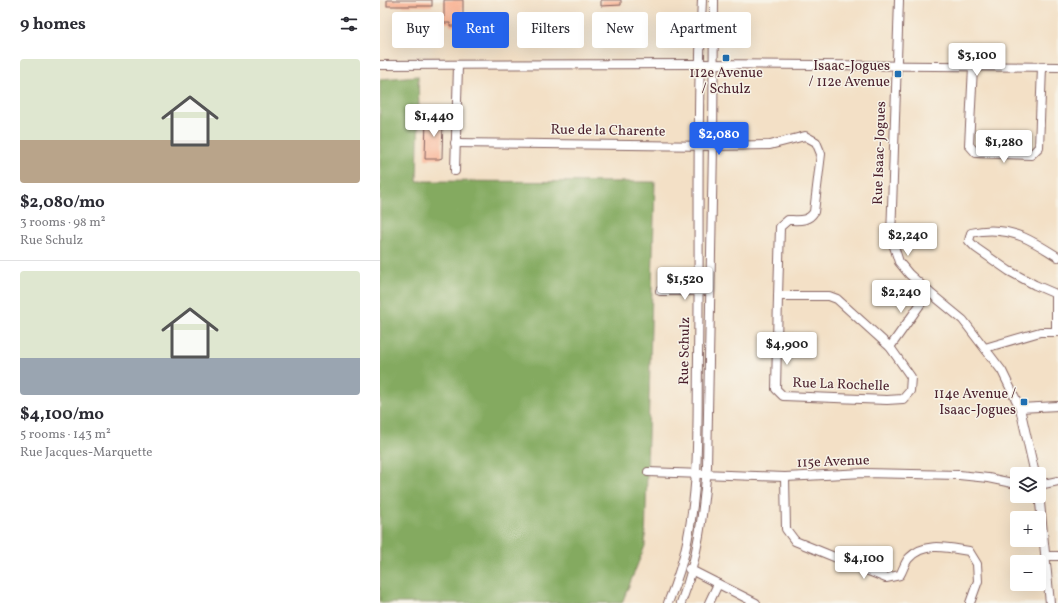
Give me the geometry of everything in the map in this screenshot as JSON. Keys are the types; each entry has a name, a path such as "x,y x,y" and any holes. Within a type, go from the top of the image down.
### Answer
{"street":[{"name":"Rue Schulz","path":"702,0 702,12"},
{"name":"Rue Schulz","path":"714,0 714,12"},
{"name":"Rue Isaac-Jogues","path":"898,0 891,237 899,262 909,274 963,320 1002,371 1020,408 1033,467"},
{"name":"Rue Schulz","path":"668,603 681,565 688,534 695,474 699,291 701,48"},
{"name":"Rue Schulz","path":"681,603 692,571 698,547 706,474 713,146 713,48"},
{"path":"380,65 458,66 713,64 1058,67"},
{"path":"455,171 453,94 458,66"},
{"path":"973,67 969,145 976,153 1031,155 1038,147 1042,67"},
{"name":"Rue de la Charente","path":"455,143 700,146 770,145 805,136 816,142 821,154 814,212 811,218 804,220 788,220 780,227 778,296"},
{"path":"985,348 1040,332 1057,332 1056,294 1009,271 976,248 969,241 971,233 984,230 998,231 1023,237 1058,257"},
{"path":"660,291 709,291"},
{"path":"890,348 929,292"},
{"name":"Rue La Rochelle","path":"778,296 829,296 837,299 890,348 911,377 910,391 903,399 887,400 783,396 776,389 778,296"},
{"path":"1020,408 1058,406"},
{"name":"115e Avenue","path":"648,472 785,477 864,473 959,475 988,478 1010,483"},
{"path":"785,477 786,529 795,541 886,578 900,575 908,559 918,551 932,546 969,551 977,564 978,581 970,603"},
{"path":"1046,484 1058,482"},
{"path":"1040,503 1046,555"},
{"path":"1050,603 1046,556 1058,556"},
{"path":"681,565 756,603"},
{"path":"709,603 718,584"}],"green space":[{"path":"418,76 419,108 417,181 655,182 645,546 622,603 380,603 380,79"}],"building":[{"path":"387,0 432,0 432,6 387,6"},
{"path":"444,0 463,0 463,12 452,12 452,26 450,26 450,23 444,23"},
{"path":"601,0 621,0 621,5 601,6"},
{"path":"426,117 443,118 442,158 425,159"}],"place":[{"name":"112e Avenue / Schulz","path":"726,58"},
{"name":"Isaac-Jogues / 112e Avenue","path":"898,74"},
{"name":"114e Avenue / Isaac-Jogues","path":"1024,402"}]}
